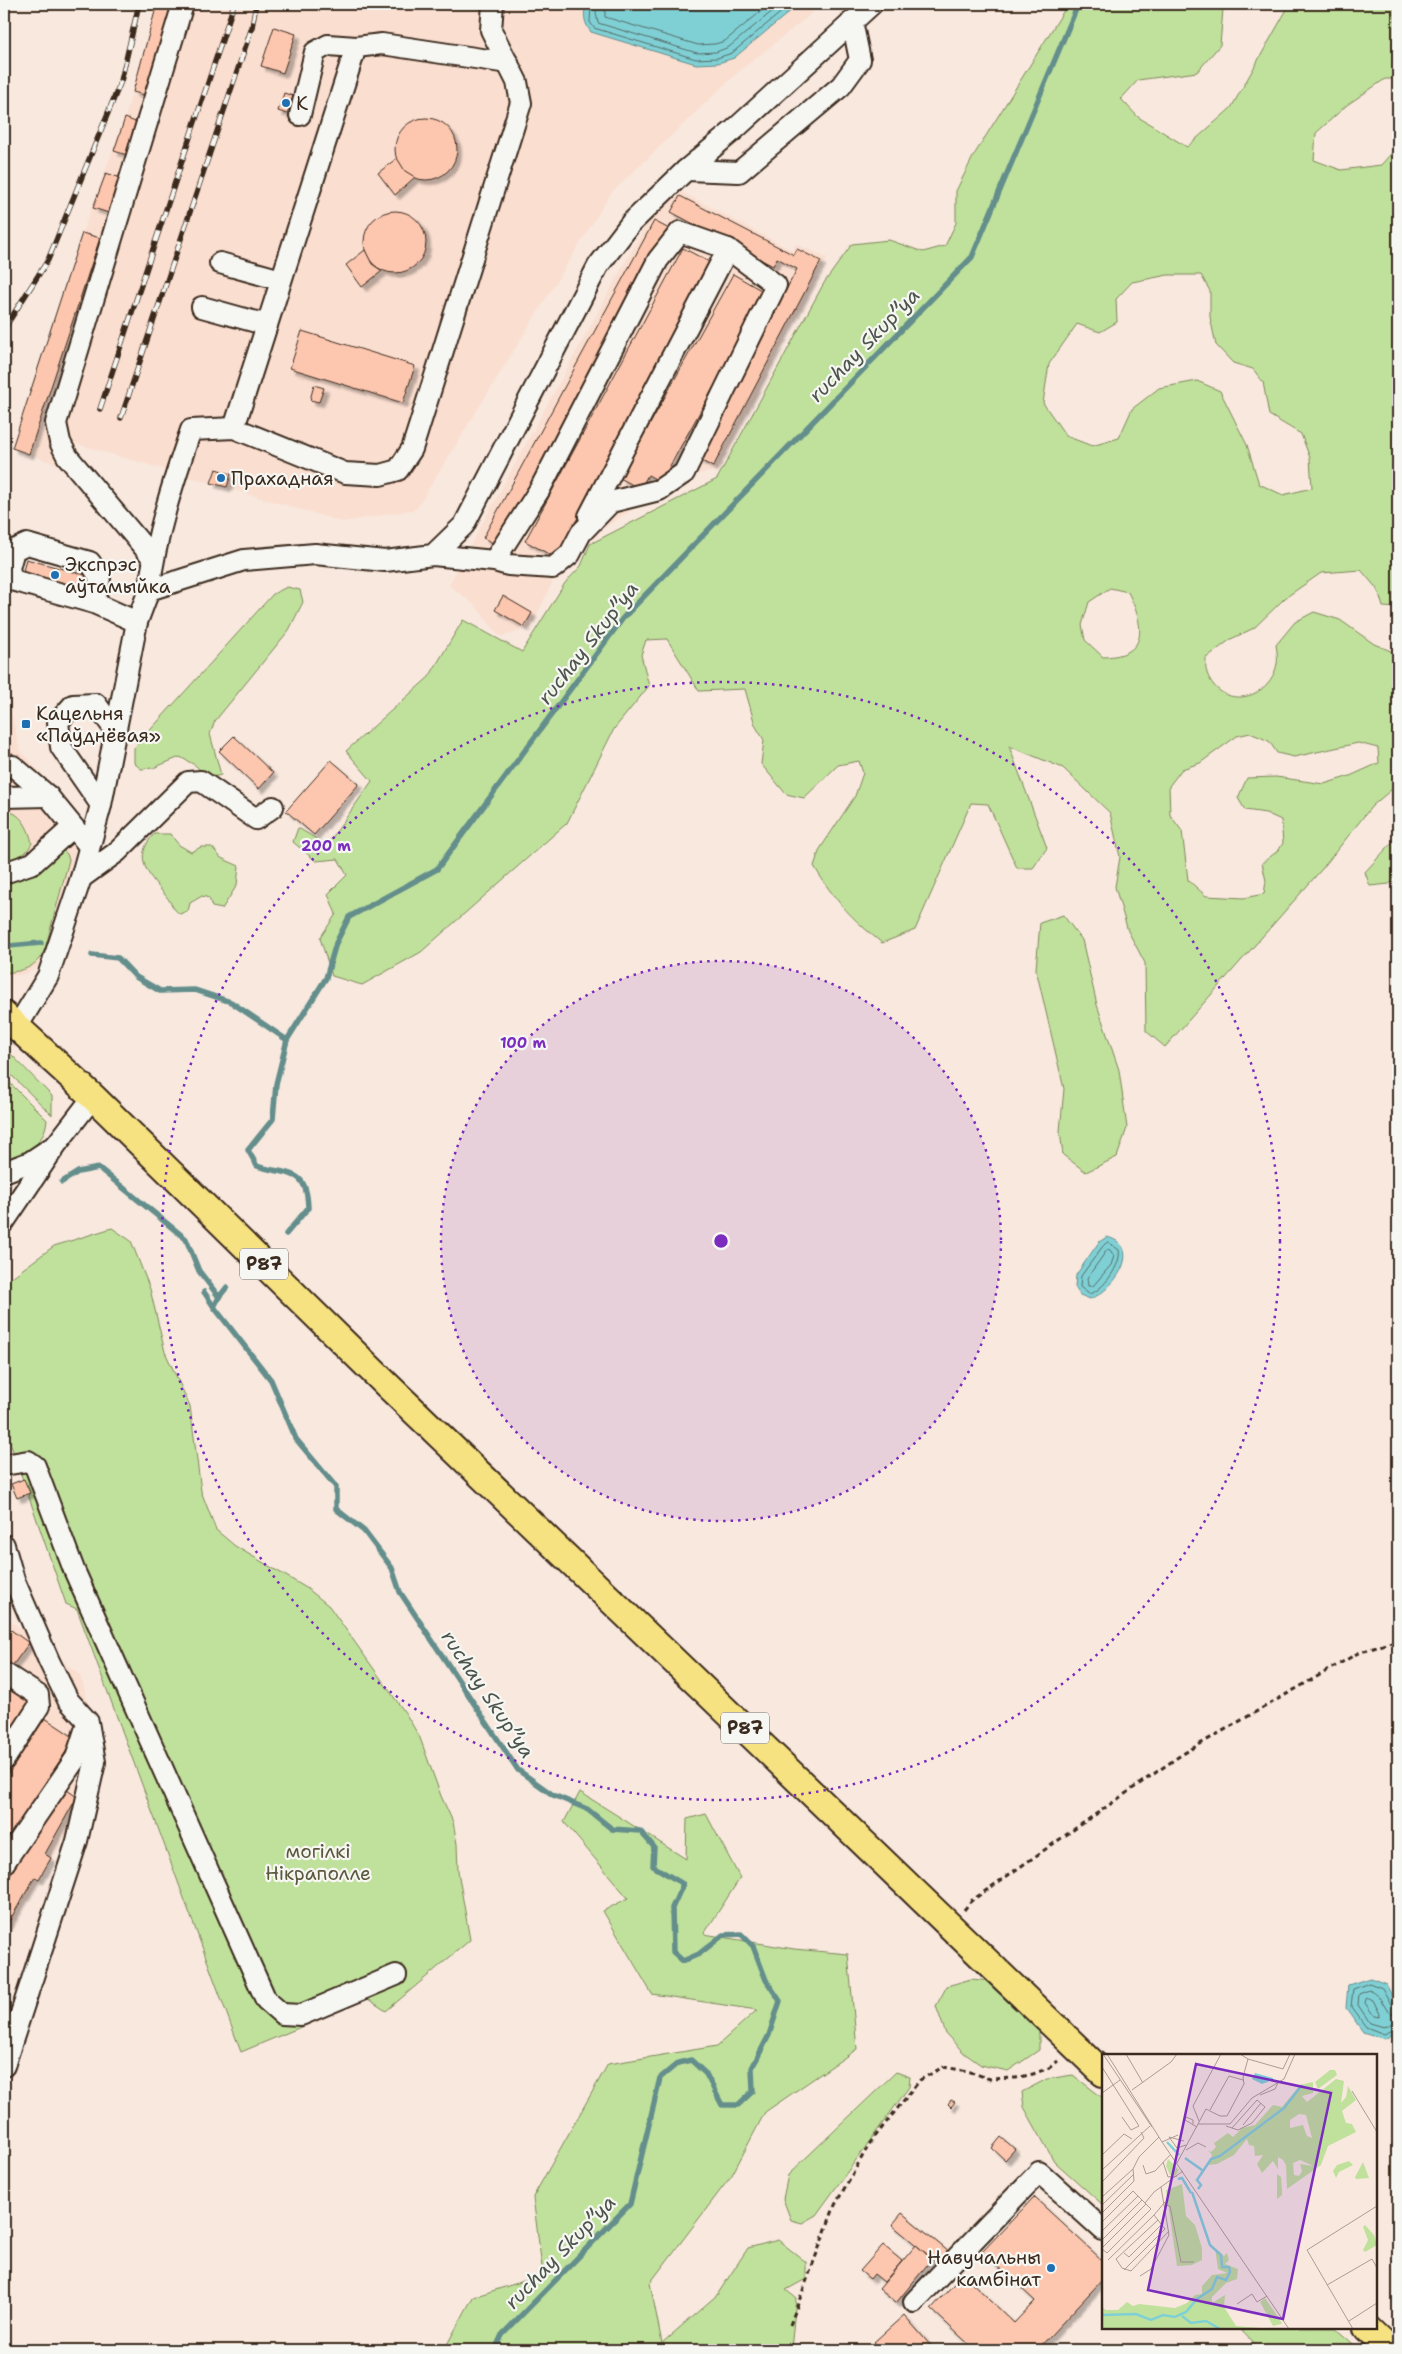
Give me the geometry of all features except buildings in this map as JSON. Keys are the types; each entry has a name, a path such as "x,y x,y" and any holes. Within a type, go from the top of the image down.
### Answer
{"main road":[{"name":"Р87","path":"10,1021 93,1097 386,1384 1102,2072"},
{"path":"1368,2329 1390,2350"}],"lane":[{"path":"153,558 67,456 60,442 56,423 182,4"},
{"path":"10,1021 48,976 81,878 101,806 137,622 149,590 153,558 177,472 192,430 234,428 345,473 380,475 398,470 412,449 521,103 516,82 491,30 493,4"},
{"path":"433,555 464,525 598,266 631,223 686,170 734,130 872,4"},
{"path":"686,170 739,172 841,86 860,60 852,22"},
{"path":"300,115 315,52 328,46 356,47 382,44 508,63"},
{"path":"234,428 356,47"},
{"path":"494,560 540,489 658,260 680,232 728,249 776,285 684,473 659,490 611,502 581,533"},
{"path":"149,590 244,560 315,554 385,561 433,555 494,560 508,565 553,568 570,554 728,249"},
{"path":"220,263 281,280"},
{"path":"202,307 267,325"},
{"path":"94,603 137,622"},
{"path":"101,806 61,747 58,722 73,705 96,704 115,730"},
{"path":"13,766 48,796 89,846"},
{"path":"81,878 117,852 188,782 201,781 256,819 273,807"},
{"path":"4,797 48,796"},
{"path":"4,873 33,863 73,827"},
{"path":"4,1222 56,1145 93,1097"},
{"path":"4,1172 30,1162 56,1145"},
{"path":"4,1465 28,1461 36,1466 74,1570 266,2000 282,2014 301,2015 396,1975"},
{"path":"4,1546 14,1580 68,1700 88,1722 95,1762 77,1841 4,2066"},
{"path":"4,1673 38,1696 39,1706 4,1760"},
{"path":"39,1706 68,1700"},
{"path":"4,1863 76,1758 88,1722"},
{"path":"914,2302 1039,2172 1102,2229"}],"path":[{"path":"951,1926 971,1901 1181,1754 1358,1653 1398,1640"},
{"path":"790,2325 836,2205 870,2142 920,2080 943,2067 968,2070 990,2079 1016,2078 1049,2068 1077,2047"}],"shaded area":[{"path":"157,4 819,4 806,18 737,73 611,193 416,509 343,522 67,441 62,466 12,448 82,233 125,118"},
{"path":"680,191 793,251 796,244 827,258 717,471 689,475 603,528 579,556 557,572 531,628 503,636 498,635 476,606 449,585 650,217"},
{"path":"4,683 20,750 83,820 49,951 42,964 26,974 8,976 4,972"},
{"path":"4,1616 80,1675 107,1765 4,1939"}],"green space":[{"path":"1068,4 1222,4 1220,45 1197,72 1138,80 1121,99 1138,117 1187,147 1231,108 1290,4 1398,4 1398,79 1385,79 1347,105 1316,133 1314,160 1341,170 1381,165 1398,146 1398,608 1383,607 1378,590 1361,570 1321,573 1285,598 1254,628 1231,639 1206,658 1206,670 1214,685 1223,693 1233,697 1244,697 1255,693 1265,686 1272,677 1277,664 1276,645 1295,622 1314,612 1340,620 1374,644 1398,654 1398,784 1372,806 1322,869 1165,1047 1146,1031 1145,963 1128,931 1115,887 1120,857 1110,813 1063,768 1009,746 1047,848 1033,868 1017,868 988,804 971,803 915,930 882,943 844,908 814,866 820,849 855,796 863,773 859,761 838,765 804,798 786,794 761,764 764,740 755,725 745,689 699,691 667,639 646,640 641,655 649,686 614,729 567,823 421,952 362,985 332,976 320,938 336,914 328,894 347,875 338,859 316,861 293,842 298,828 327,845 372,781 346,751 429,677 463,620 522,652 565,583 581,566 590,544 717,479 824,283 852,244 889,240 923,252 945,246 956,223 956,191 974,155","holes":["1168,275 1201,275 1210,291 1210,317 1216,345 1233,363 1253,369 1263,382 1269,415 1301,434 1310,458 1312,488 1283,495 1259,484 1247,445 1220,391 1197,381 1159,388 1132,409 1119,438 1092,446 1066,436 1043,403 1049,364 1077,324 1100,332 1117,322 1116,299 1132,282","1110,588 1128,592 1140,627 1136,645 1129,651 1103,657 1085,640 1082,625 1089,602","1250,733 1269,741 1277,753 1294,757 1358,743 1378,748 1379,763 1350,776 1324,784 1276,777 1247,778 1238,798 1245,810 1266,813 1281,820 1283,843 1279,850 1262,863 1266,881 1264,894 1244,898 1206,896 1188,880 1182,831 1170,815 1169,786 1182,769 1200,763 1237,736"]},
{"path":"287,587 300,590 303,602 289,630 215,721 210,734 221,775 208,778 195,765 180,757 153,768 141,769 134,763 134,748 273,594"},
{"path":"4,811 20,817 29,832 32,843 24,854 4,864"},
{"path":"154,834 170,834 179,845 191,852 201,847 212,847 221,858 239,866 237,885 222,909 212,907 209,898 202,896 190,903 188,911 180,914 175,910 145,867 144,851"},
{"path":"1398,836 1398,877 1389,884 1370,886 1365,872"},
{"path":"62,849 67,854 69,860 45,949 38,960 29,967 23,970 4,973 4,881"},
{"path":"1063,915 1082,940 1097,1005 1119,1070 1127,1128 1117,1157 1086,1172 1063,1155 1060,1131 1064,1089 1036,969 1040,923"},
{"path":"4,1047 52,1096 52,1115 4,1068"},
{"path":"4,1077 47,1120 38,1143 26,1153 4,1164"},
{"name":"могілкі Нікраполле","path":"112,1228 131,1241 150,1289 165,1352 190,1406 201,1491 216,1530 235,1546 308,1589 329,1606 406,1714 420,1738 441,1796 453,1822 457,1844 458,1871 470,1940 386,2011 368,1999 241,2052 77,1609 66,1604 4,1425 4,1283 54,1246"},
{"path":"580,1792 686,1859 687,1819 706,1814 740,1878 704,1934 794,1949 848,1954 857,2049 765,2112 732,2175 650,2283 662,2343 717,2295 748,2248 778,2240 806,2262 806,2279 786,2290 796,2298 791,2350 444,2350 473,2297 543,2275 533,2197 608,2064 717,2046 757,2010 652,1994 603,1911 628,1898 564,1822"},
{"path":"971,1979 992,1981 1039,2030 1039,2050 1008,2071 981,2065 964,2053 946,2034 936,2006 947,1986"},
{"path":"896,2072 910,2077 909,2087 816,2215 802,2223 791,2220 783,2199 788,2175"},
{"path":"1073,2075 1102,2097 1102,2204 1054,2161 1024,2107 1022,2092 1047,2079"},
{"path":"1240,2329 1336,2329 1360,2350 1260,2350"}],"water":[{"path":"586,4 799,4 734,58 718,63 696,64 591,32 585,19"},
{"path":"1107,1237 1118,1242 1124,1250 1125,1259 1115,1279 1099,1295 1090,1299 1080,1295 1075,1287 1076,1275 1099,1242"},
{"path":"1370,1978 1386,1984 1398,2008 1398,2031 1385,2039 1363,2032 1346,2008 1348,1985"}],"waterway":[{"name":"ruchay Skup’’ya","path":"286,1234 308,1208 304,1186 300,1179 294,1175 257,1166 248,1150 273,1119 276,1084 287,1040 326,978 336,943 349,917 437,869 623,618 972,257 1077,7 1081,4"},
{"path":"4,943 9,946 41,943"},
{"path":"92,955 118,958 136,977 160,991 195,990 231,1002 287,1040"},
{"path":"62,1182 78,1172 99,1168 186,1239 199,1271 219,1297"},
{"name":"ruchay Skup’’ya","path":"227,1287 214,1307 271,1380 296,1439 336,1487 336,1509 364,1531 392,1568 400,1592 518,1770 553,1795 587,1809 612,1829 640,1831 654,1847 653,1866 683,1884 672,1908 673,1952 683,1961 699,1954 723,1935 741,1934 753,1946 766,1980 780,2001 769,2035 752,2068 753,2091 738,2105 722,2105 706,2074 691,2060 678,2063 660,2078 630,2204 502,2335 495,2350"},
{"path":"204,1292 214,1307"}],"railway":[{"path":"4,329 48,260 121,81 139,4"},
{"path":"100,409 234,4"},
{"path":"121,418 252,27 256,4"}],"place":[{"name":"К","path":"286,103"},
{"name":"Прахадная","path":"221,478"},
{"name":"Экспрэс аўтамыйка","path":"55,575"},
{"name":"Кацельня «Паўднёвая»","path":"26,724"},
{"name":"Навучальны камбінат","path":"1051,2268"}]}
